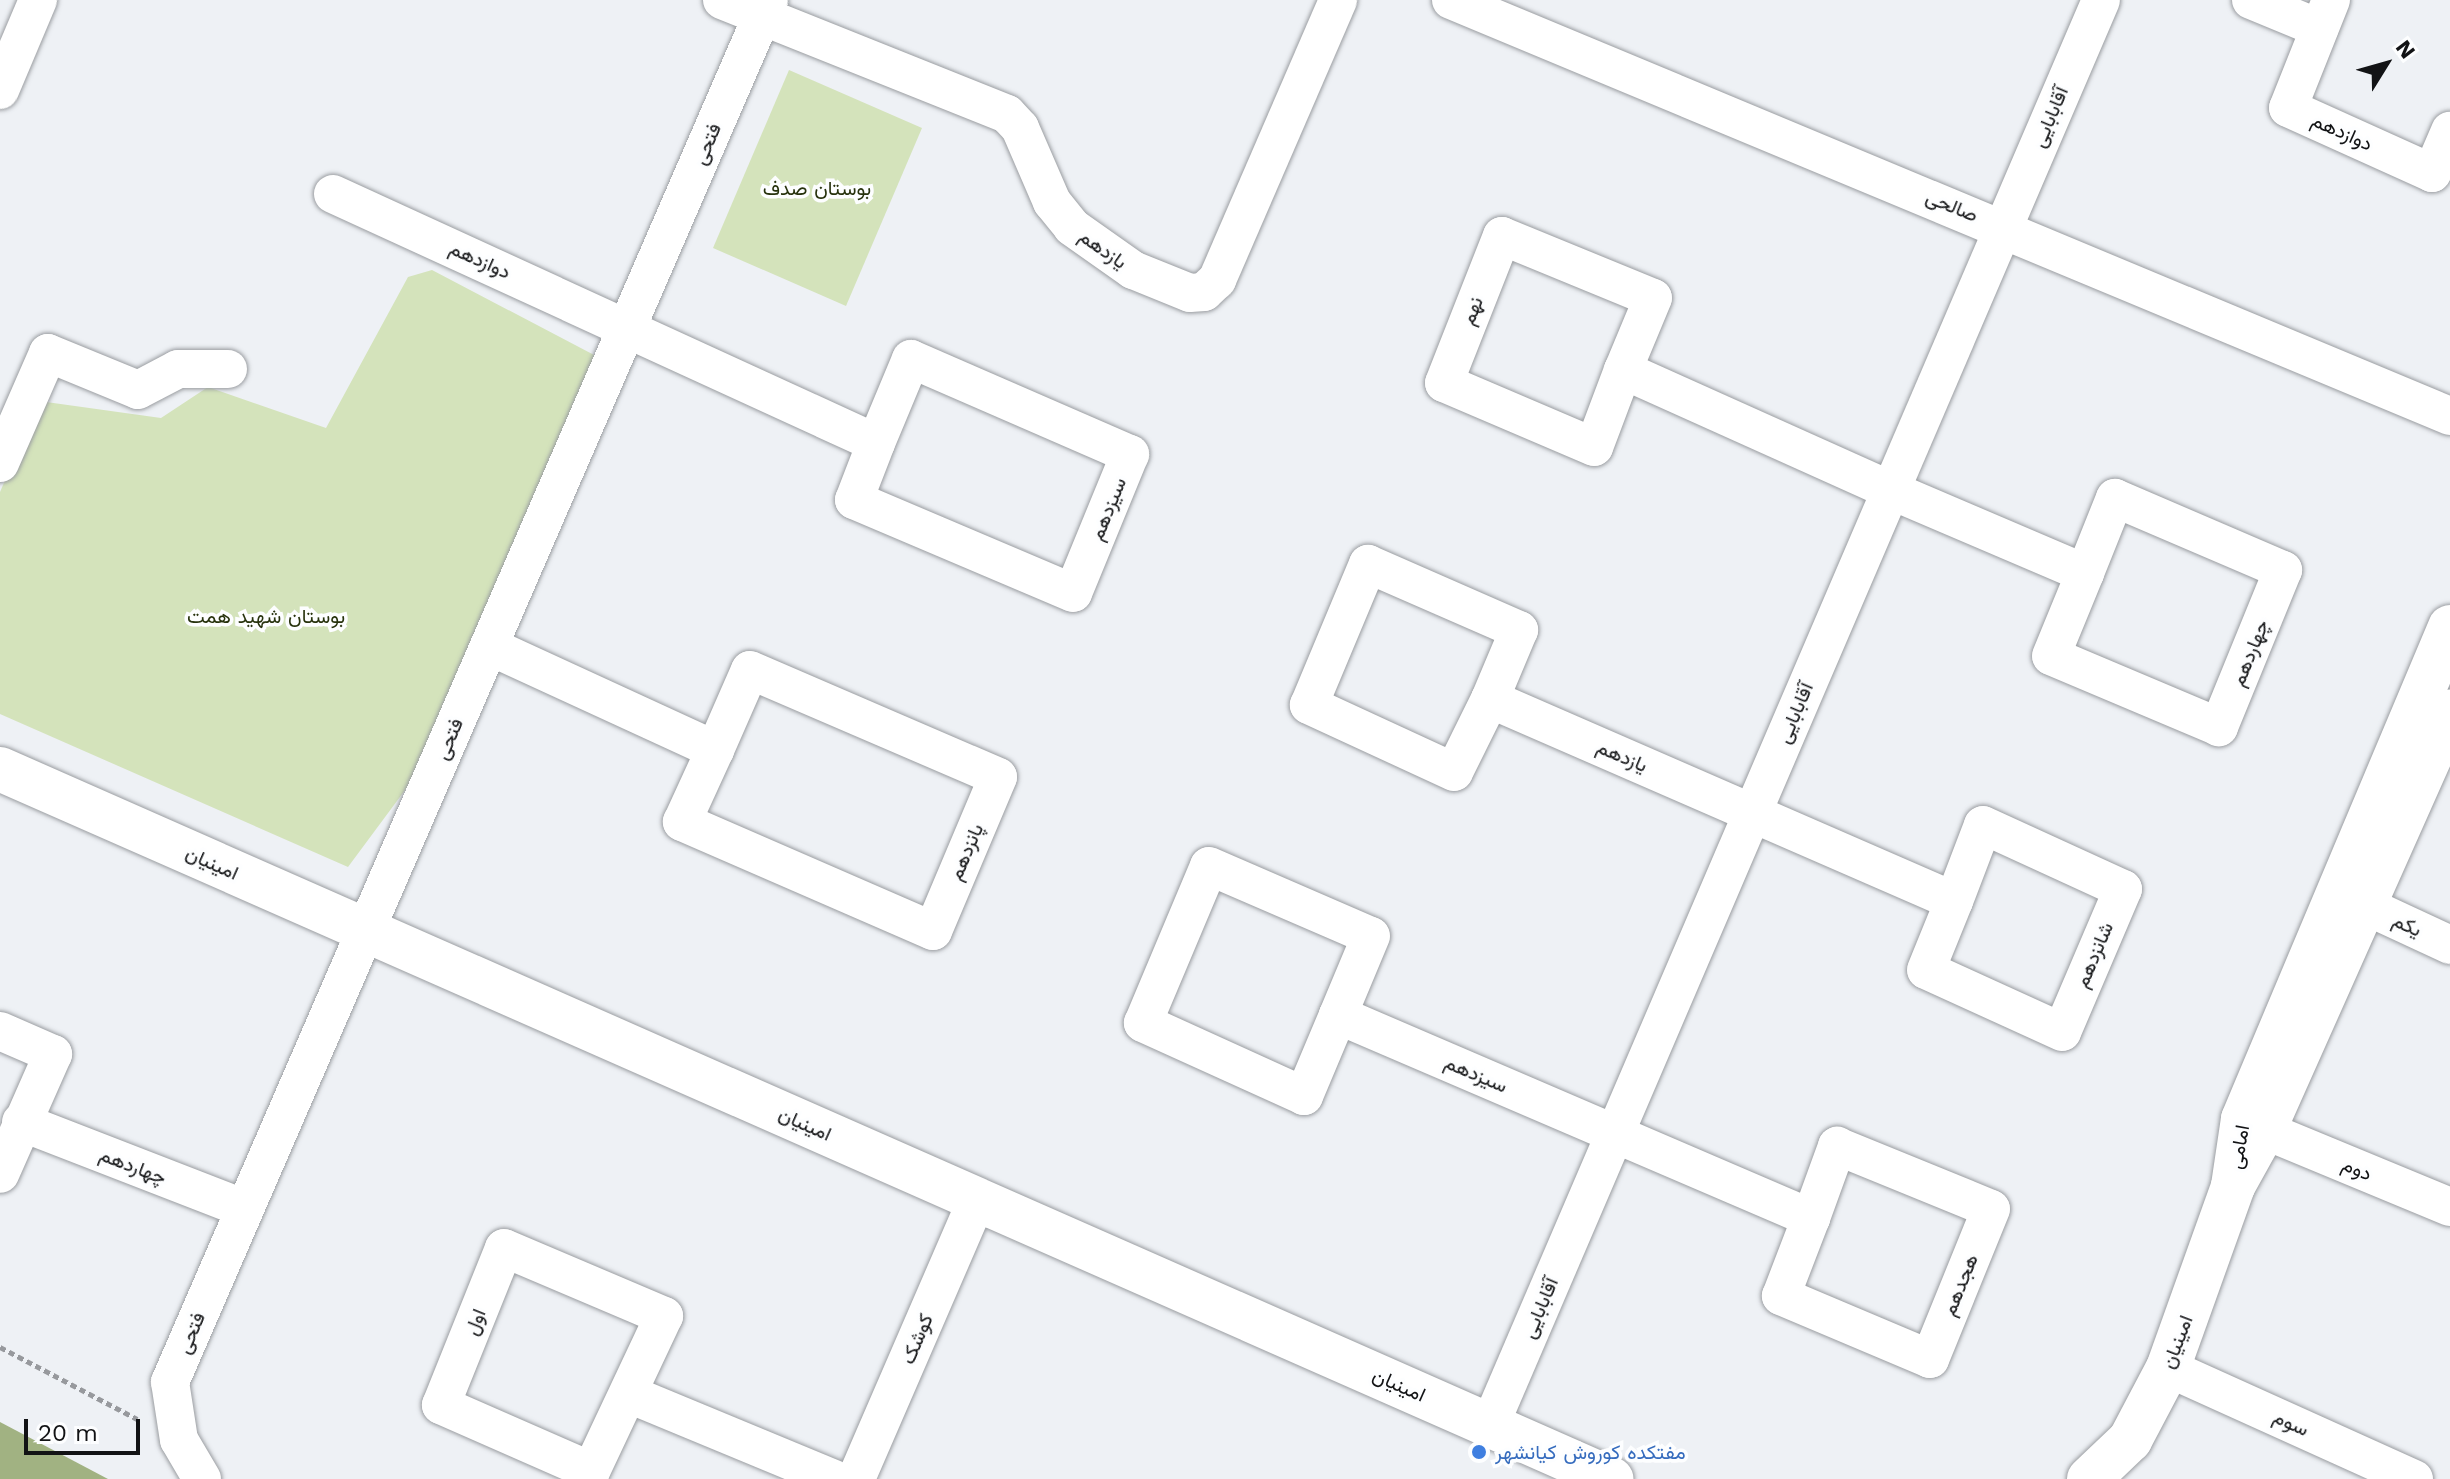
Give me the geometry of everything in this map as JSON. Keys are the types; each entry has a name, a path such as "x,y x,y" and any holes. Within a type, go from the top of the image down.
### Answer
{"main road":[{"name":"امامی","path":"2233,1186 2243,1119 2450,627"},
{"name":"امامی","path":"2233,1186 2264,1130 2450,712"},
{"name":"امینیان","path":"0,769 1611,1479"},
{"name":"امینیان","path":"2089,1479 2130,1440 2168,1368 2233,1186"}],"street":[{"path":"0,90 38,0"},
{"name":"یازدهم","path":"722,0 765,9 1007,114 1020,128 1052,202 1072,227 1133,270 1190,293 1204,292 1217,280 1338,0"},
{"name":"صالحی","path":"1451,0 2003,227 2450,416"},
{"name":"آقابابایی","path":"1490,1425 2101,0"},
{"name":"دوازدهم","path":"2251,0 2325,14 2288,108 2432,173 2450,131"},
{"name":"فتحی","path":"202,1479 179,1440 170,1382 765,9"},
{"name":"دوازدهم","path":"333,194 628,326"},
{"name":"نهم","path":"1502,236 1653,298 1623,370 1594,447 1444,383 1502,236"},
{"path":"628,326 876,443"},
{"path":"0,463 48,353 138,390 178,369 228,369"},
{"name":"سیزدهم","path":"911,359 1130,454 1073,593 854,500 876,443 911,359"},
{"path":"1623,370 1890,490 2085,573"},
{"name":"چهاردهم","path":"2115,498 2283,570 2219,727 2051,656 2085,573 2115,498"},
{"path":"1368,564 1519,630 1490,699 1454,772 1309,705 1368,564"},
{"path":"489,646 715,750"},
{"name":"پانزدهم","path":"750,670 998,777 933,931 682,822 715,750 750,670"},
{"name":"یازدهم","path":"1490,699 1753,812"},
{"path":"1753,812 1954,901"},
{"name":"شانزدهم","path":"1983,825 2123,889 2062,1032 1926,970 1954,901 1983,825"},
{"path":"1209,866 1371,936 1338,1015 1304,1096 1143,1023 1209,866"},
{"name":"یکم","path":"2364,905 2450,945"},
{"name":"سیزدهم","path":"1338,1015 1615,1133"},
{"path":"0,1031 53,1054 0,1174"},
{"name":"چهاردهم","path":"21,1122 245,1209"},
{"name":"دوم","path":"2264,1130 2450,1207"},
{"path":"1615,1133 1811,1218"},
{"name":"هجدهم","path":"1837,1146 1991,1209 1930,1359 1781,1296 1811,1218 1837,1146"},
{"name":"کوشک","path":"856,1479 977,1199"},
{"name":"اول","path":"504,1248 664,1316 629,1394 591,1471 441,1405 504,1248"},
{"name":"سوم","path":"2168,1368 2414,1479"},
{"path":"629,1394 834,1479"}],"path":[{"path":"0,1347 179,1440"}],"green space":[{"name":"بوستان صدف","path":"789,70 922,128 846,306 713,248"},
{"name":"بوستان شهید همت","path":"432,270 596,356 417,774 348,867 0,714 0,492 39,401 161,418 208,387 326,428 408,277"},
{"path":"0,1422 108,1479 0,1479"}],"place":[{"name":"مفتکده کوروش کیانشهر","path":"1479,1452"}]}
